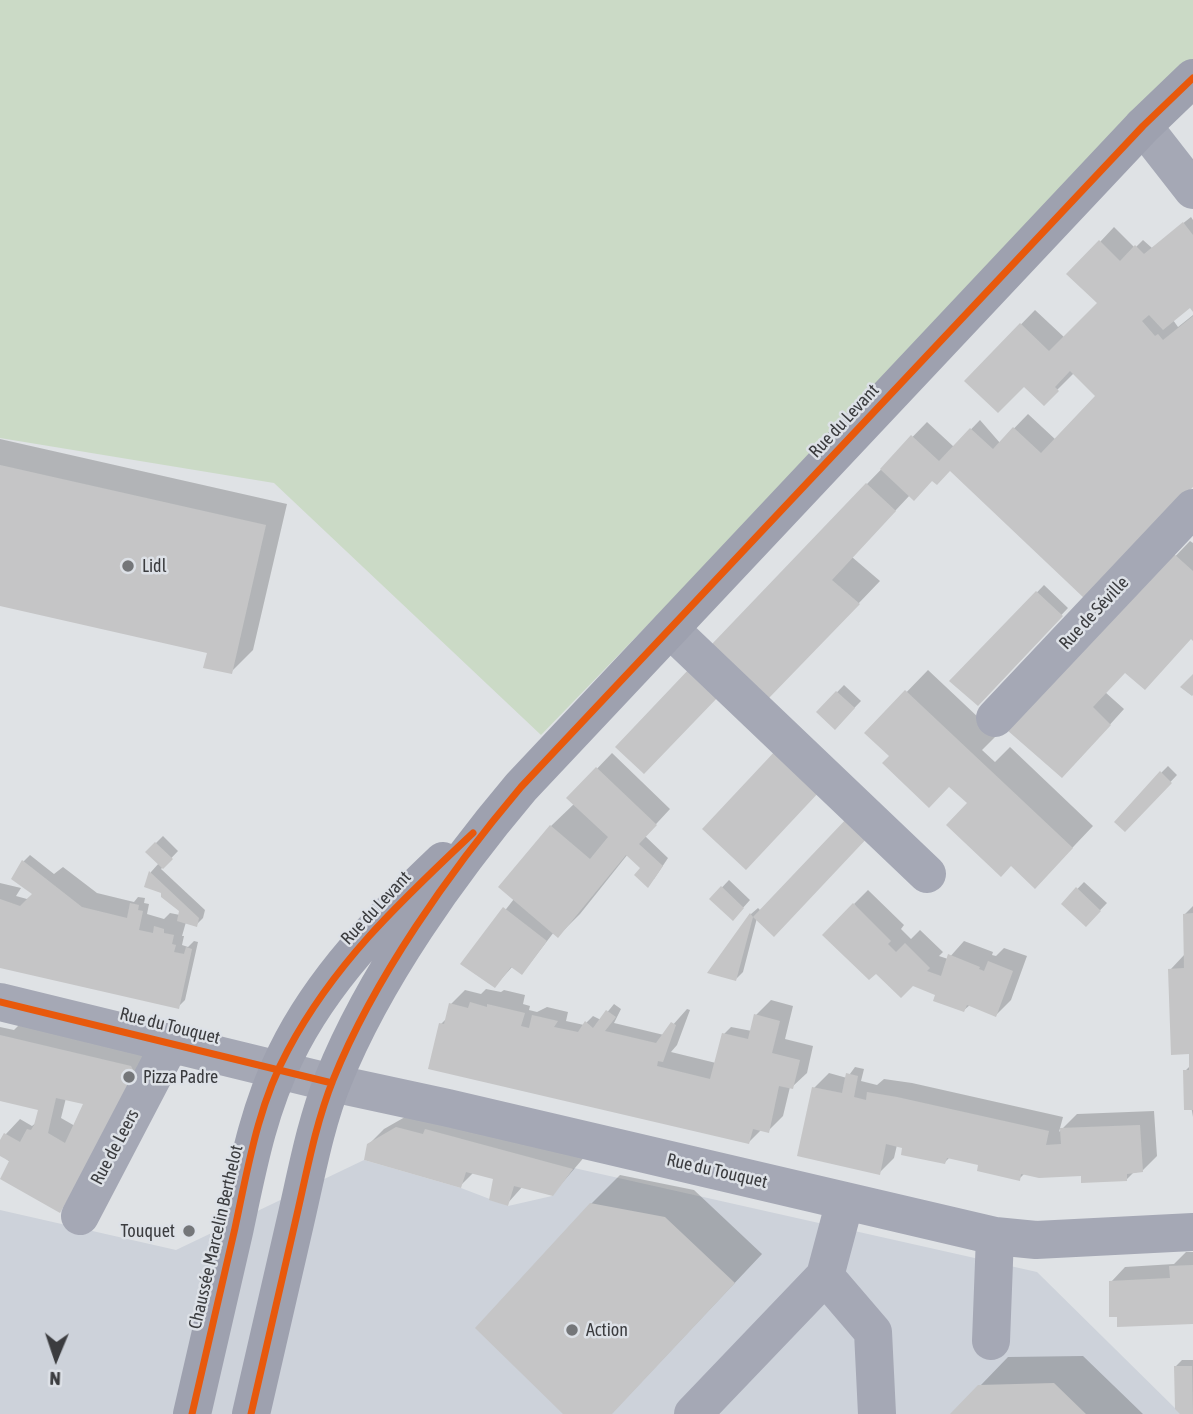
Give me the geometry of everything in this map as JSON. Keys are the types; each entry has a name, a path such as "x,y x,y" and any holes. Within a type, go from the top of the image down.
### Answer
{"main road":[{"name":"Rue du Levant","path":"279,1070 290,1046 321,995 373,929 521,787 1143,126 1193,78"},
{"name":"Rue du Levant","path":"332,1083 351,1038 403,949 485,830 521,787"},
{"name":"Chaussée Marcelin Berthelot","path":"192,1414 252,1149 267,1098 279,1070"},
{"path":"251,1414 306,1172 332,1083"}],"street":[{"path":"1143,126 1193,190"},
{"name":"Rue de Séville","path":"995,718 1193,508"},
{"path":"670,629 927,874"},
{"name":"Rue du Touquet","path":"0,1002 332,1083 995,1236 1036,1240 1193,1231"},
{"name":"Rue de Leers","path":"79,1216 171,1042"},
{"path":"693,1414 825,1276 845,1201"},
{"path":"991,1341 995,1236"},
{"path":"825,1276 873,1332 877,1414"}],"shaded area":[{"path":"364,1160 461,1188 508,1206 552,1196 574,1168 1037,1272 1181,1414 0,1414 0,1210 176,1250"}],"green space":[{"path":"0,0 1193,0 1193,62 541,735 274,483 0,438"}],"building":[{"path":"1183,222 1193,235 1193,312 1190,308 1163,330 1149,315 1142,321 1155,336 1158,334 1163,340 1193,316 1193,487 1085,599 950,471 937,485 932,481 914,501 880,469 911,435 939,461 970,428 993,449 1013,427 1041,453 1095,396 1070,371 1055,387 1059,391 1044,406 1024,387 998,413 964,381 1020,323 1049,351 1097,303 1066,274 1099,240 1120,261 1135,245 1144,254"},
{"name":"Lidl","path":"0,465 266,525 232,674 203,668 207,653 0,606"},
{"path":"866,483 896,511 832,580 860,604 769,698 712,644"},
{"path":"1174,554 1193,571 1193,641 1191,639 1145,690 1125,673 1093,707 1111,725 1062,778 1007,730"},
{"path":"1036,591 1063,616 978,706 949,681"},
{"path":"690,668 720,695 644,774 615,747"},
{"path":"1193,674 1193,695 1192,696 1180,687"},
{"path":"905,690 1073,848 1035,889 1011,866 1001,877 946,825 967,803 949,787 929,808 882,763 889,756 864,733"},
{"path":"836,691 855,708 835,730 816,712"},
{"path":"777,749 821,790 746,870 702,829"},
{"path":"596,767 657,825 639,844 663,866 648,888 634,875 640,868 626,855 558,938 498,887 550,825 590,859 608,837 566,798"},
{"path":"1160,771 1172,783 1125,832 1114,822"},
{"path":"849,816 870,835 774,937 753,917"},
{"path":"155,842 173,859 163,869 145,852"},
{"path":"22,860 82,907 127,918 130,903 139,905 138,910 143,911 139,930 153,933 154,926 164,929 164,933 174,935 174,952 184,954 186,947 192,949 179,1009 0,968 0,899 20,906 32,894 11,879"},
{"path":"149,871 199,918 197,927 177,921 179,911 161,897 161,893 144,887"},
{"path":"721,886 744,908 733,921 709,899"},
{"path":"1076,887 1101,911 1086,927 1061,904"},
{"path":"853,903 891,941 888,944 896,952 905,943 930,968 927,971 941,976 948,954 984,971 988,961 1013,971 996,1017 967,1005 964,1012 933,1001 935,995 913,986 901,998 876,974 869,980 822,935"},
{"path":"503,907 547,941 522,975 511,967 495,988 460,964"},
{"path":"750,913 753,917 736,981 707,973"},
{"path":"1193,913 1193,1110 1184,1110 1183,1070 1189,1070 1189,1054 1171,1055 1168,969 1184,968 1183,914"},
{"path":"470,1002 525,1013 521,1026 529,1028 532,1015 558,1021 554,1027 578,1032 585,1021 593,1028 606,1010 616,1017 605,1031 656,1043 671,1022 676,1025 663,1062 658,1061 657,1066 710,1079 722,1033 748,1039 754,1014 780,1021 772,1053 800,1060 793,1089 779,1086 769,1133 753,1129 749,1144 428,1069 439,1023 444,1024 449,1003 468,1008"},
{"path":"0,1035 131,1066 137,1078 60,1213 0,1179 9,1161 0,1156 0,1140 4,1133 20,1142 27,1129 31,1130 34,1125 38,1110 0,1101","holes":["56,1098 83,1104 65,1143 48,1133"]},
{"path":"846,1073 858,1076 854,1097 866,1100 867,1092 897,1097 1049,1131 1046,1145 1061,1144 1060,1128 1140,1125 1143,1172 1127,1174 1127,1181 1081,1183 1081,1176 1039,1178 1021,1174 1020,1181 977,1171 978,1165 947,1158 945,1164 901,1155 902,1148 886,1144 880,1175 797,1156 812,1087 842,1093"},
{"path":"396,1127 423,1134 425,1129 573,1169 553,1196 514,1186 508,1206 489,1200 493,1179 466,1172 461,1188 364,1160 367,1144"},
{"path":"590,1203 665,1217 735,1283 612,1414 563,1414 475,1328"},
{"path":"1193,1265 1193,1324 1117,1327 1117,1317 1109,1317 1109,1281 1170,1278 1169,1266"},
{"path":"1174,1366 1192,1366 1193,1414 1180,1414 1175,1409"},
{"path":"1054,1383 1086,1414 950,1414 978,1385"}],"cycle path":[{"path":"251,1414 311,1151 333,1080 370,1003 441,890 521,787 1143,126 1193,78"},
{"path":"192,1414 261,1114 288,1050 306,1018 371,934 473,833"},
{"path":"0,1002 332,1083"}],"place":[{"name":"Lidl","path":"128,566"},
{"name":"Pizza Padre","path":"129,1077"},
{"name":"Touquet","path":"189,1231"},
{"name":"Action","path":"572,1330"}]}
